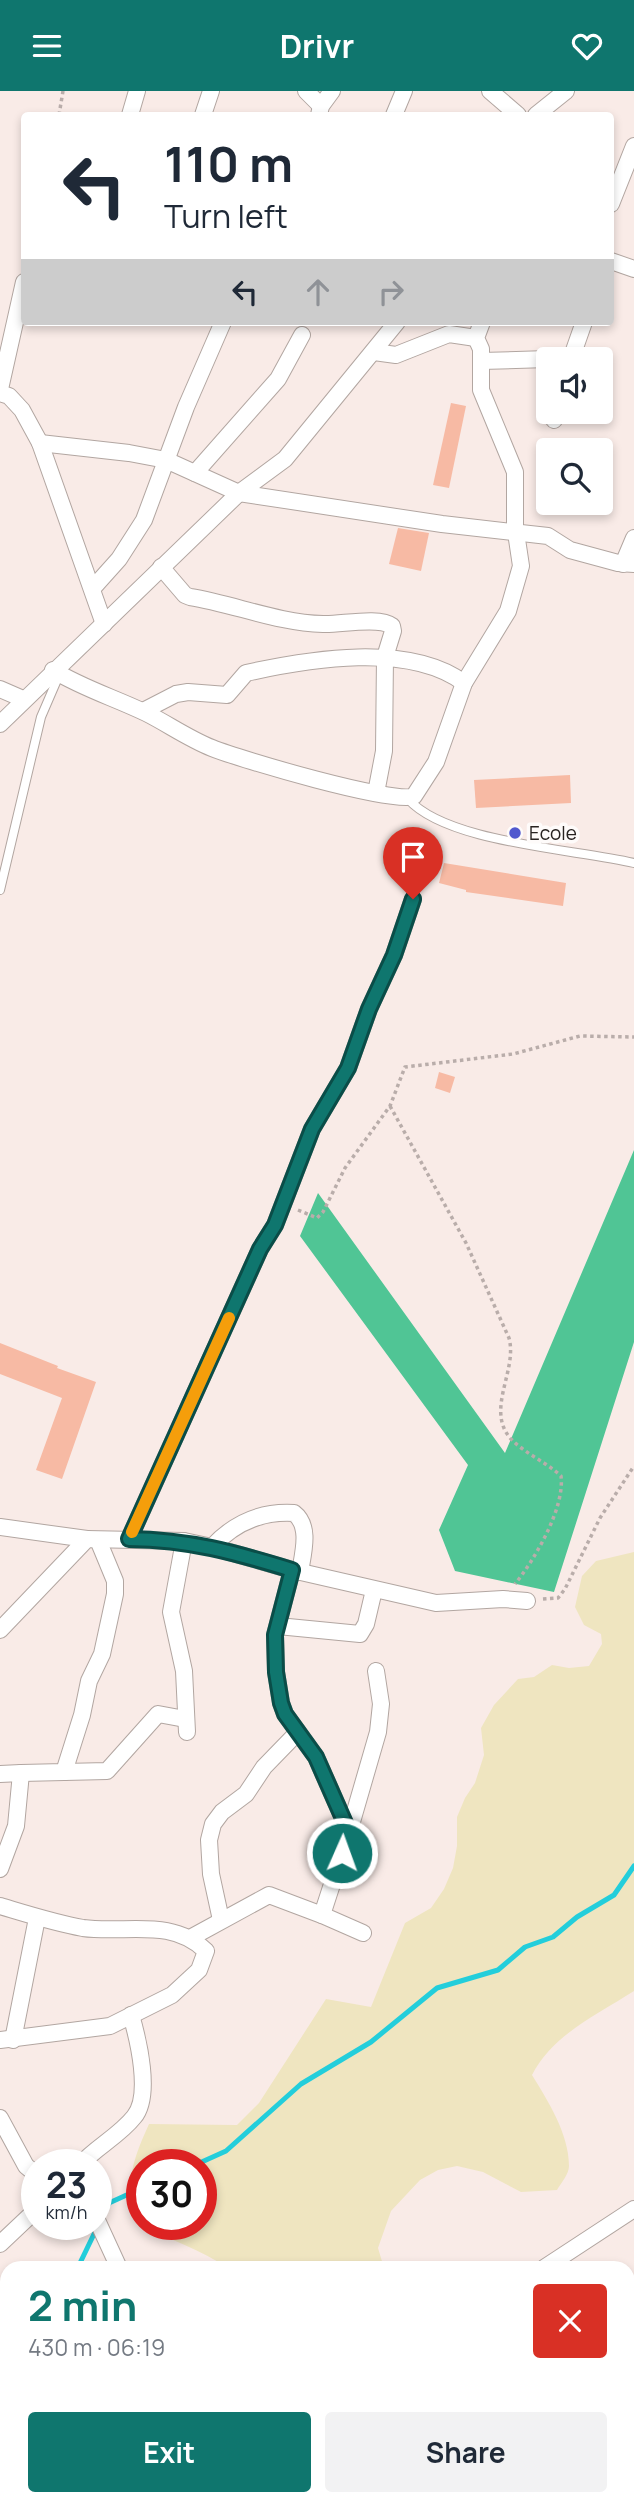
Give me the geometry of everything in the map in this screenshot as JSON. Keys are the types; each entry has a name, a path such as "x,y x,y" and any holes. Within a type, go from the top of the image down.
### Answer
{"street":[{"path":"131,112 137,91"},
{"path":"204,112 211,91"},
{"path":"306,91 320,111 332,91"},
{"path":"395,112 404,91"},
{"path":"490,91 514,112"},
{"path":"540,112 566,91"},
{"path":"614,196 634,146"},
{"path":"614,262 634,269"},
{"path":"21,297 0,391 22,410 40,443 104,624"},
{"path":"93,588 119,559 144,520 221,326"},
{"path":"0,724 239,493 279,465 394,326"},
{"path":"575,347 583,326"},
{"path":"56,671 72,681 143,711 209,747 234,756 408,799 424,783 436,761 464,683 504,621 515,593 521,557 515,532 515,472 481,390 479,330 449,334 396,355 374,352"},
{"path":"195,473 278,379 302,335"},
{"path":"481,361 536,359"},
{"path":"40,443 130,453 166,460 239,493 442,524 548,536 570,550 628,564 634,538"},
{"path":"162,567 190,597 319,624 388,623 393,631 386,657 384,751 376,793"},
{"path":"143,711 181,693 227,695 246,673 298,664 386,657 433,666 464,683"},
{"path":"0,689 23,699"},
{"path":"129,1539 284,1203 312,1129 348,1068 369,1009 397,948 413,899"},
{"path":"212,1547 224,1533 250,1519 271,1514 295,1513 302,1519 305,1533 275,1635 276,1672 285,1714 316,1757 349,1832"},
{"path":"0,1527 92,1539 184,1541 296,1571 436,1603 503,1599 527,1601"},
{"path":"0,1630 92,1539"},
{"path":"64,1772 82,1715 89,1681 102,1654 115,1594 115,1581 92,1539"},
{"path":"0,1774 107,1772 158,1714 186,1725 184,1671 171,1612 184,1541"},
{"path":"278,1626 360,1634 366,1624 374,1590"},
{"path":"322,1915 378,1732 381,1704 376,1671"},
{"path":"220,1920 211,1874 209,1840 213,1824 222,1812 246,1794 264,1767 298,1732"},
{"path":"0,1869 20,1773"},
{"path":"192,1937 269,1895 363,1933"},
{"path":"0,1906 37,1918 82,1927 111,1930 151,1928 192,1937 206,1951 199,1970 172,1995 110,2027 6,2040 37,1918"},
{"path":"98,2149 134,2118 140,2107 142,2064 140,2045 131,2015"},
{"path":"0,2118 21,2157"},
{"path":"555,2261 634,2209"},
{"path":"0,2244 21,2224"},
{"path":"106,2240 116,2261"}],"lane":[{"path":"0,890 41,717 56,671"},
{"path":"408,799 418,810 458,828 634,863"}],"path":[{"path":"60,112 63,91"},
{"path":"284,1203 317,1218 323,1212 345,1168 390,1106 405,1067 513,1054 580,1037 634,1037"},
{"path":"390,1106 466,1243 509,1338 511,1355 500,1409 503,1425 510,1438 561,1476 560,1499 532,1562 503,1599"},
{"path":"527,1601 558,1598 600,1518 634,1466"}],"green space":[{"path":"634,1150 634,1342 554,1592 455,1571 439,1530 468,1465 300,1236 318,1193 505,1453"}],"sand":[{"path":"634,1552 634,1991 564,2037 551,2048 532,2075 557,2118 568,2154 569,2169 557,2190 521,2192 483,2172 457,2166 438,2170 420,2180 391,2211 378,2248 382,2261 216,2261 174,2240 217,2240 217,2149 138,2149 149,2124 237,2125 259,2103 326,1999 371,2007 405,1923 431,1908 444,1889 453,1868 457,1846 457,1817 475,1783 484,1755 481,1728 494,1705 518,1679 534,1677 552,1665 569,1668 589,1666 602,1644 601,1634 584,1625 575,1607 582,1576 596,1561"}],"building":[{"path":"451,403 466,406 449,488 433,485"},
{"path":"398,528 429,533 421,571 389,564"},
{"path":"570,775 571,803 476,808 474,780"},
{"path":"444,863 566,883 563,906 466,892 439,883"},
{"path":"439,1072 455,1077 450,1093 435,1088"},
{"path":"0,1343 96,1382 62,1479 36,1470 62,1398 0,1374"}],"waterway":[{"path":"217,2155 226,2151 301,2084 371,2042 437,1988 498,1970 525,1947 553,1937 577,1917 614,1895 634,1866"},
{"path":"81,2261 109,2203 126,2195"}],"slow traffic":[{"path":"132,1532 229,1318"}],"place":[{"name":"Ecole","path":"515,833"}],"route":[{"path":"342,1853 349,1832 316,1757 285,1714 281,1703 276,1672 275,1635 292,1570 184,1541 129,1539 260,1249 275,1225 312,1129 348,1068 369,1009 394,955 413,899"}]}
